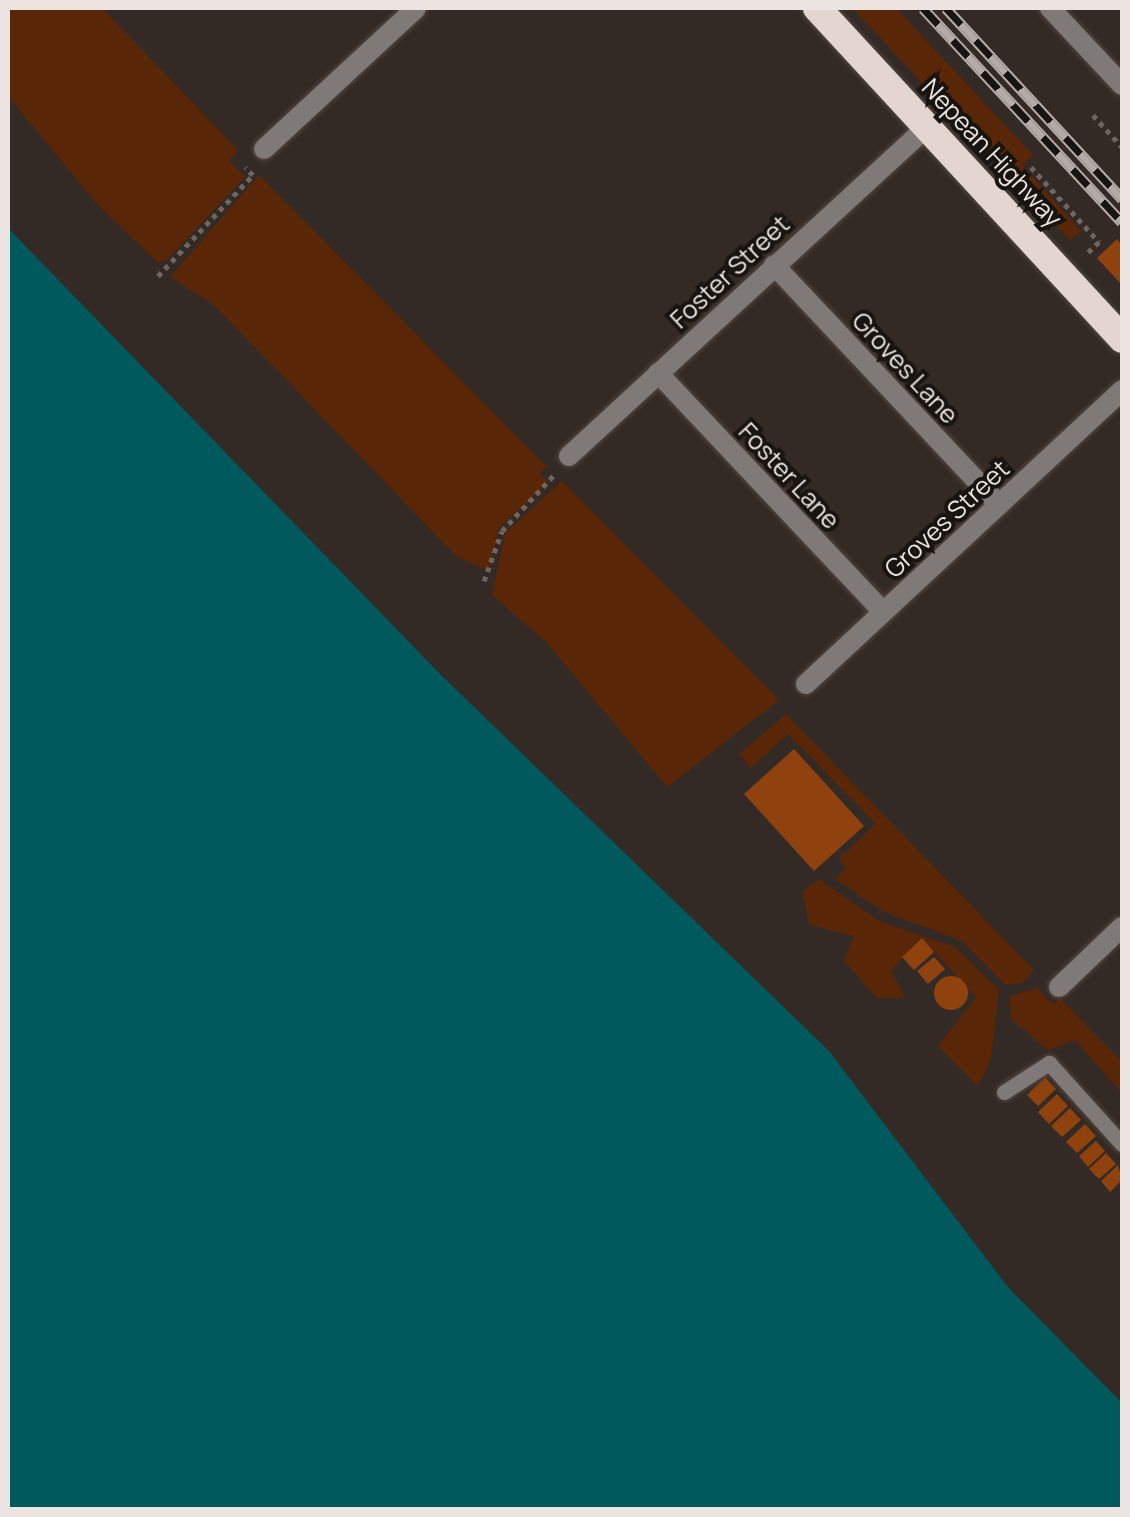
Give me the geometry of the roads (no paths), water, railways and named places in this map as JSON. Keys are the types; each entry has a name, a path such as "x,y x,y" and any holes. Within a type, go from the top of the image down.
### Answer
{"highway":[{"name":"Nepean Highway","path":"817,8 1122,339"}],"street":[{"path":"256,152 416,8"},
{"path":"1050,8 1122,85"},
{"name":"Foster Street","path":"563,464 927,127"},
{"name":"Groves Lane","path":"774,265 999,505"},
{"name":"Foster Lane","path":"658,374 883,612"},
{"name":"Groves Street","path":"806,684 1122,390"},
{"path":"1059,987 1122,928"}],"lane":[{"path":"1004,1092 1049,1063 1122,1144"}],"water":[{"path":"8,228 440,674 829,1051 1007,1286 1122,1403 1122,1509 8,1509"}],"railway":[{"path":"923,8 1122,222"},
{"path":"946,8 1122,199"}]}
